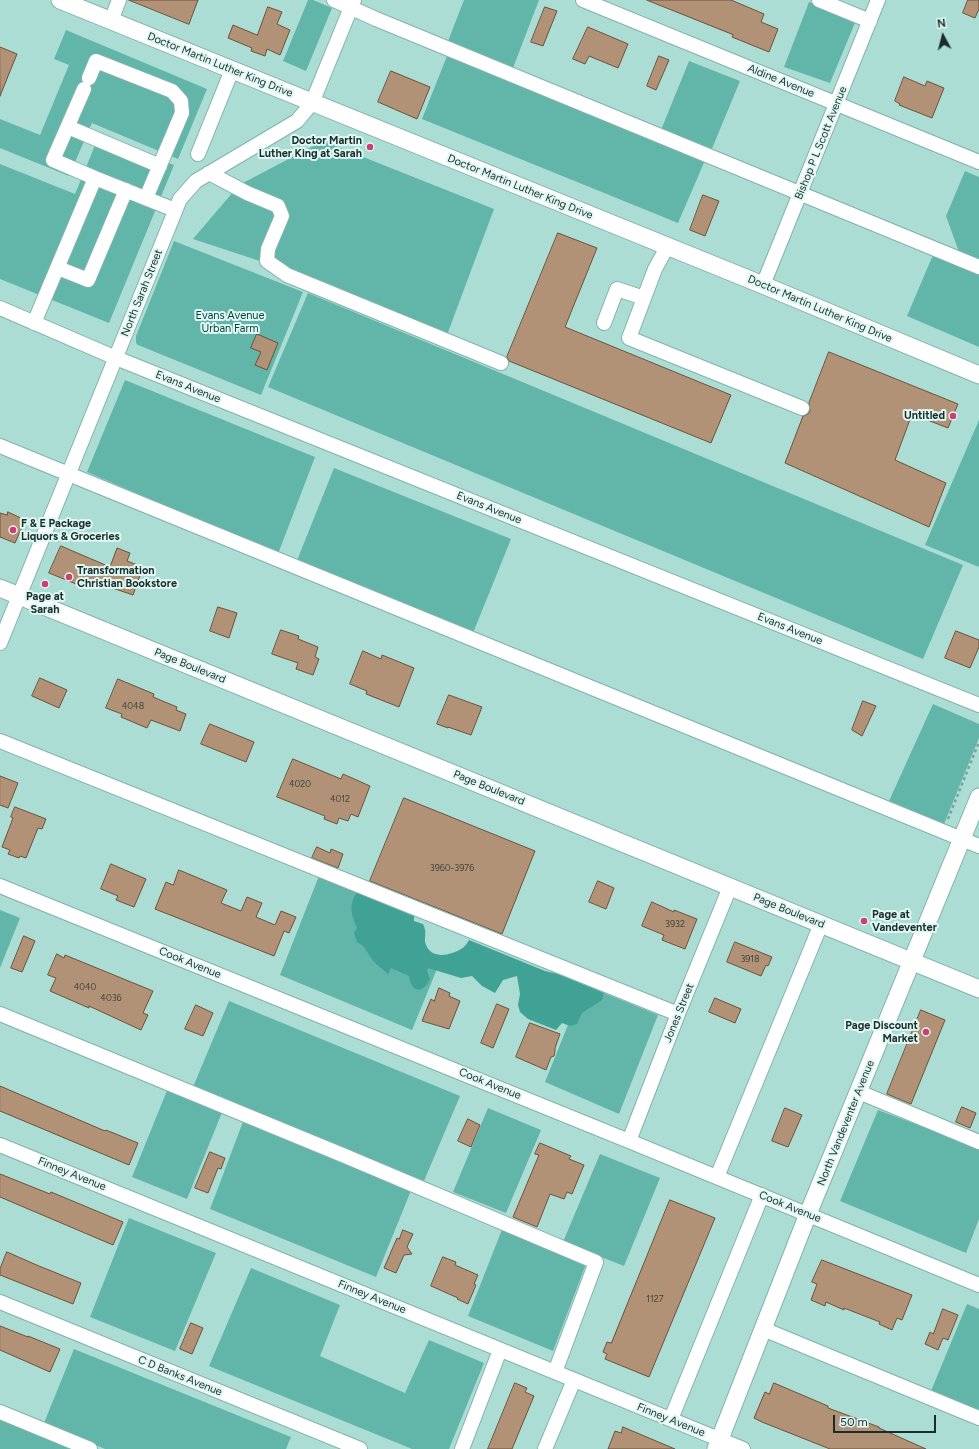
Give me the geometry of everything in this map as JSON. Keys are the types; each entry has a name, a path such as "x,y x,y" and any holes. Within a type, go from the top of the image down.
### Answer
{"main road":[{"name":"Doctor Martin Luther King Drive","path":"60,0 763,285 979,375"},
{"name":"Page Boulevard","path":"0,588 979,989"},
{"name":"North Vandeventer Avenue","path":"718,1444 808,1214 979,797"}],"street":[{"path":"111,21 119,0"},
{"path":"334,0 353,4 376,19 979,267"},
{"name":"Aldine Avenue","path":"583,0 979,162"},
{"path":"819,0 870,21"},
{"name":"Bishop P L Scott Avenue","path":"763,285 878,0"},
{"name":"North Sarah Street","path":"0,643 180,199 196,181 296,120 312,103 353,4"},
{"path":"146,198 182,113 181,100 172,91 96,62 53,160 175,210"},
{"path":"198,154 232,70"},
{"path":"68,127 160,166"},
{"path":"209,173 247,193 278,206 282,216 268,249 267,260 287,275 501,363"},
{"path":"34,323 95,178"},
{"path":"58,268 88,280 126,190"},
{"path":"667,247 655,269 629,338 802,408"},
{"path":"604,322 616,289 644,298"},
{"name":"Evans Avenue","path":"0,308 116,358 979,705"},
{"path":"0,446 979,846"},
{"path":"0,741 678,1014"},
{"name":"Cook Avenue","path":"0,886 762,1195 979,1285"},
{"name":"Jones Street","path":"629,1141 678,1014 730,887"},
{"path":"717,1177 821,924"},
{"path":"0,1014 345,1156 596,1262 555,1372"},
{"path":"859,1092 979,1142"},
{"name":"Finney Avenue","path":"0,1145 671,1419 718,1444 743,1449"},
{"path":"671,1419 762,1195"},
{"name":"C D Banks Avenue","path":"0,1302 360,1449"},
{"path":"763,1329 979,1418"},
{"path":"462,1449 500,1350"},
{"path":"545,1449 574,1380"},
{"path":"0,1412 90,1449"}],"path":[{"path":"945,825 979,742"}],"green space":[{"path":"308,0 313,0 332,8 306,71 283,61"},
{"path":"464,0 539,0 513,68 448,41"},
{"path":"809,2 857,18 830,83 784,67"},
{"path":"66,30 207,89 178,159 92,123 69,176 0,148 0,119 40,135 69,65 54,59"},
{"path":"447,56 706,158 678,223 422,119"},
{"path":"689,61 740,81 711,151 661,130"},
{"path":"98,138 174,165 109,323 0,279 0,164 75,194"},
{"path":"323,141 494,209 447,335 272,265 193,239 239,185"},
{"path":"965,171 979,177 979,260 959,252 946,216"},
{"name":"Evans Avenue Urban Farm","path":"174,241 303,292 261,395 136,343 136,336"},
{"path":"933,255 979,273 979,347 907,316"},
{"path":"308,293 963,565 923,659 268,387"},
{"path":"125,380 315,457 278,554 87,472"},
{"path":"979,420 979,567 925,545"},
{"path":"334,468 511,539 473,633 296,563"},
{"path":"933,704 979,724 979,738 944,824 889,801"},
{"path":"319,876 358,891 437,969 412,1030 280,975"},
{"path":"358,891 364,895 414,916 414,921 423,924 426,945 433,953 442,955 452,953 466,945 469,940 604,993 602,1000 582,1013 577,1024 570,1026 562,1023 556,1030 528,1019 520,1012 518,1005 520,994 517,976 503,980 495,993 482,986 472,976 461,978 428,968 427,971 430,979 424,987 418,990 412,986 409,976 391,968 388,974 374,962 363,946 357,942 354,933 357,928 353,918 352,905"},
{"path":"0,910 20,918 0,968"},
{"path":"584,985 658,1015 619,1114 545,1082"},
{"path":"229,1001 460,1096 424,1181 193,1087"},
{"path":"168,1088 223,1110 187,1199 132,1177"},
{"path":"488,1108 541,1130 506,1213 453,1192"},
{"path":"878,1110 979,1148 979,1219 966,1253 840,1201"},
{"path":"244,1119 412,1188 376,1277 210,1209"},
{"path":"600,1154 660,1178 624,1266 563,1242"},
{"path":"129,1218 216,1253 175,1351 90,1317"},
{"path":"503,1227 586,1264 553,1351 468,1316"},
{"path":"251,1268 340,1305 320,1356 405,1393 429,1340 484,1363 449,1449 412,1449 209,1366"},
{"path":"967,1304 979,1309 979,1410 931,1391"},
{"path":"74,1349 291,1437 286,1449 105,1449 44,1423"},
{"path":"0,1416 83,1449 0,1449"}],"building":[{"path":"129,0 198,0 189,24"},
{"path":"647,0 731,0 764,14 761,22 778,29 769,52 732,37 733,35"},
{"path":"968,0 979,0 979,9 975,18 963,13"},
{"path":"268,7 282,12 277,24 290,30 280,55 267,49 265,56 251,51 252,48 228,38 233,25 257,35"},
{"path":"545,7 557,11 543,46 531,42"},
{"path":"588,27 628,44 618,68 589,56 585,64 573,59"},
{"path":"0,47 17,54 0,96"},
{"path":"659,56 669,60 656,90 647,86"},
{"path":"391,71 430,87 417,119 378,102"},
{"path":"904,77 925,86 927,81 944,88 932,118 899,105 900,104 895,101"},
{"path":"703,195 719,201 705,236 690,230"},
{"path":"558,233 597,248 565,327 731,395 711,443 509,361 507,357"},
{"path":"257,334 278,343 267,370 255,365 261,352 251,348"},
{"path":"829,352 958,404 948,428 912,414 895,460 946,483 929,527 785,463 803,416 808,414 810,411 809,403"},
{"path":"8,512 25,520 15,543 0,537 0,513 7,515"},
{"path":"61,546 110,567 117,548 130,553 127,561 143,567 133,595 89,580 86,588 49,573"},
{"path":"218,607 237,613 229,638 210,631"},
{"path":"281,630 299,636 298,639 318,647 315,657 319,659 313,675 296,669 298,663 272,654"},
{"path":"956,631 979,640 979,647 970,668 945,658"},
{"path":"363,651 381,659 382,655 414,668 399,707 366,694 367,691 350,684"},
{"path":"40,678 67,690 59,708 32,696"},
{"path":"118,679 154,694 153,697 177,707 176,710 186,714 180,731 151,720 147,728 121,717 122,714 106,708"},
{"path":"449,695 482,707 471,735 437,724"},
{"path":"863,701 876,706 862,736 852,730"},
{"path":"210,724 254,742 246,762 201,744"},
{"path":"293,759 341,779 343,774 370,786 358,817 351,814 348,821 339,818 337,824 324,819 325,816 277,797"},
{"path":"0,776 18,783 8,808 0,805"},
{"path":"404,798 535,851 502,934 370,881"},
{"path":"15,807 46,819 42,829 38,828 26,858 20,856 19,858 8,854 10,850 2,847 13,818 11,817"},
{"path":"317,847 330,853 331,849 343,854 338,868 312,858"},
{"path":"111,864 146,879 134,907 116,900 118,896 101,889"},
{"path":"179,870 227,890 221,903 241,911 247,897 262,903 256,917 275,925 281,911 296,917 289,933 284,931 274,956 155,909 166,882 173,885"},
{"path":"598,881 614,888 606,909 589,902"},
{"path":"652,902 674,912 674,910 697,919 685,949 662,940 664,935 642,926"},
{"path":"24,936 35,941 22,972 11,968"},
{"path":"735,942 772,957 761,976 727,962"},
{"path":"57,954 64,958 65,955 153,991 143,1013 148,1015 141,1030 89,1006 89,1008 50,991 56,978 48,975"},
{"path":"439,988 450,993 449,996 460,1001 449,1029 422,1021 431,999 434,1001"},
{"path":"715,998 741,1009 735,1023 709,1012"},
{"path":"497,1004 509,1009 493,1048 481,1043"},
{"path":"196,1005 213,1013 203,1036 185,1029"},
{"path":"921,1010 945,1020 911,1104 887,1094"},
{"path":"530,1023 560,1034 554,1056 551,1057 546,1070 516,1057"},
{"path":"0,1086 105,1131 106,1130 138,1143 129,1165 0,1111"},
{"path":"962,1107 976,1113 970,1128 956,1122"},
{"path":"785,1108 802,1115 788,1147 772,1141"},
{"path":"468,1119 480,1125 471,1147 458,1141"},
{"path":"540,1143 571,1156 569,1159 584,1165 572,1194 567,1192 564,1199 550,1194 537,1227 513,1217 539,1155 535,1154"},
{"path":"210,1152 225,1158 221,1169 218,1168 208,1193 195,1188"},
{"path":"0,1174 50,1194 51,1192 123,1222 113,1245 0,1197"},
{"path":"670,1200 715,1218 649,1377 605,1359 607,1354 603,1352 607,1342 611,1343"},
{"path":"403,1230 413,1234 407,1247 412,1254 404,1255 396,1273 384,1268 397,1238 399,1239"},
{"path":"7,1252 81,1283 73,1304 0,1275 0,1269"},
{"path":"443,1257 456,1262 455,1265 478,1275 474,1284 476,1285 468,1304 431,1286"},
{"path":"822,1260 912,1295 902,1320 897,1318 892,1330 879,1324 880,1322 844,1308 844,1310 826,1302 825,1306 811,1300 817,1284 812,1282"},
{"path":"943,1309 958,1315 948,1340 943,1338 938,1350 925,1344 930,1332 933,1334"},
{"path":"191,1323 203,1328 192,1354 180,1349"},
{"path":"0,1326 60,1349 50,1372 0,1350"},
{"path":"515,1383 527,1388 525,1392 534,1396 512,1449 488,1449"},
{"path":"774,1383 828,1406 828,1408 879,1427 926,1449 830,1449 762,1422 754,1418 765,1392 769,1394"},
{"path":"623,1427 675,1449 608,1449 615,1431 621,1433"}],"place":[{"name":"Doctor Martin Luther King at Sarah","path":"370,147"},
{"name":"Untitled","path":"953,416"},
{"name":"F & E Package Liquors & Groceries","path":"13,530"},
{"name":"Transformation Christian Bookstore","path":"69,577"},
{"name":"Page at Sarah","path":"45,584"},
{"name":"Page at Vandeventer","path":"864,921"},
{"name":"Page Discount Market","path":"926,1032"}]}
